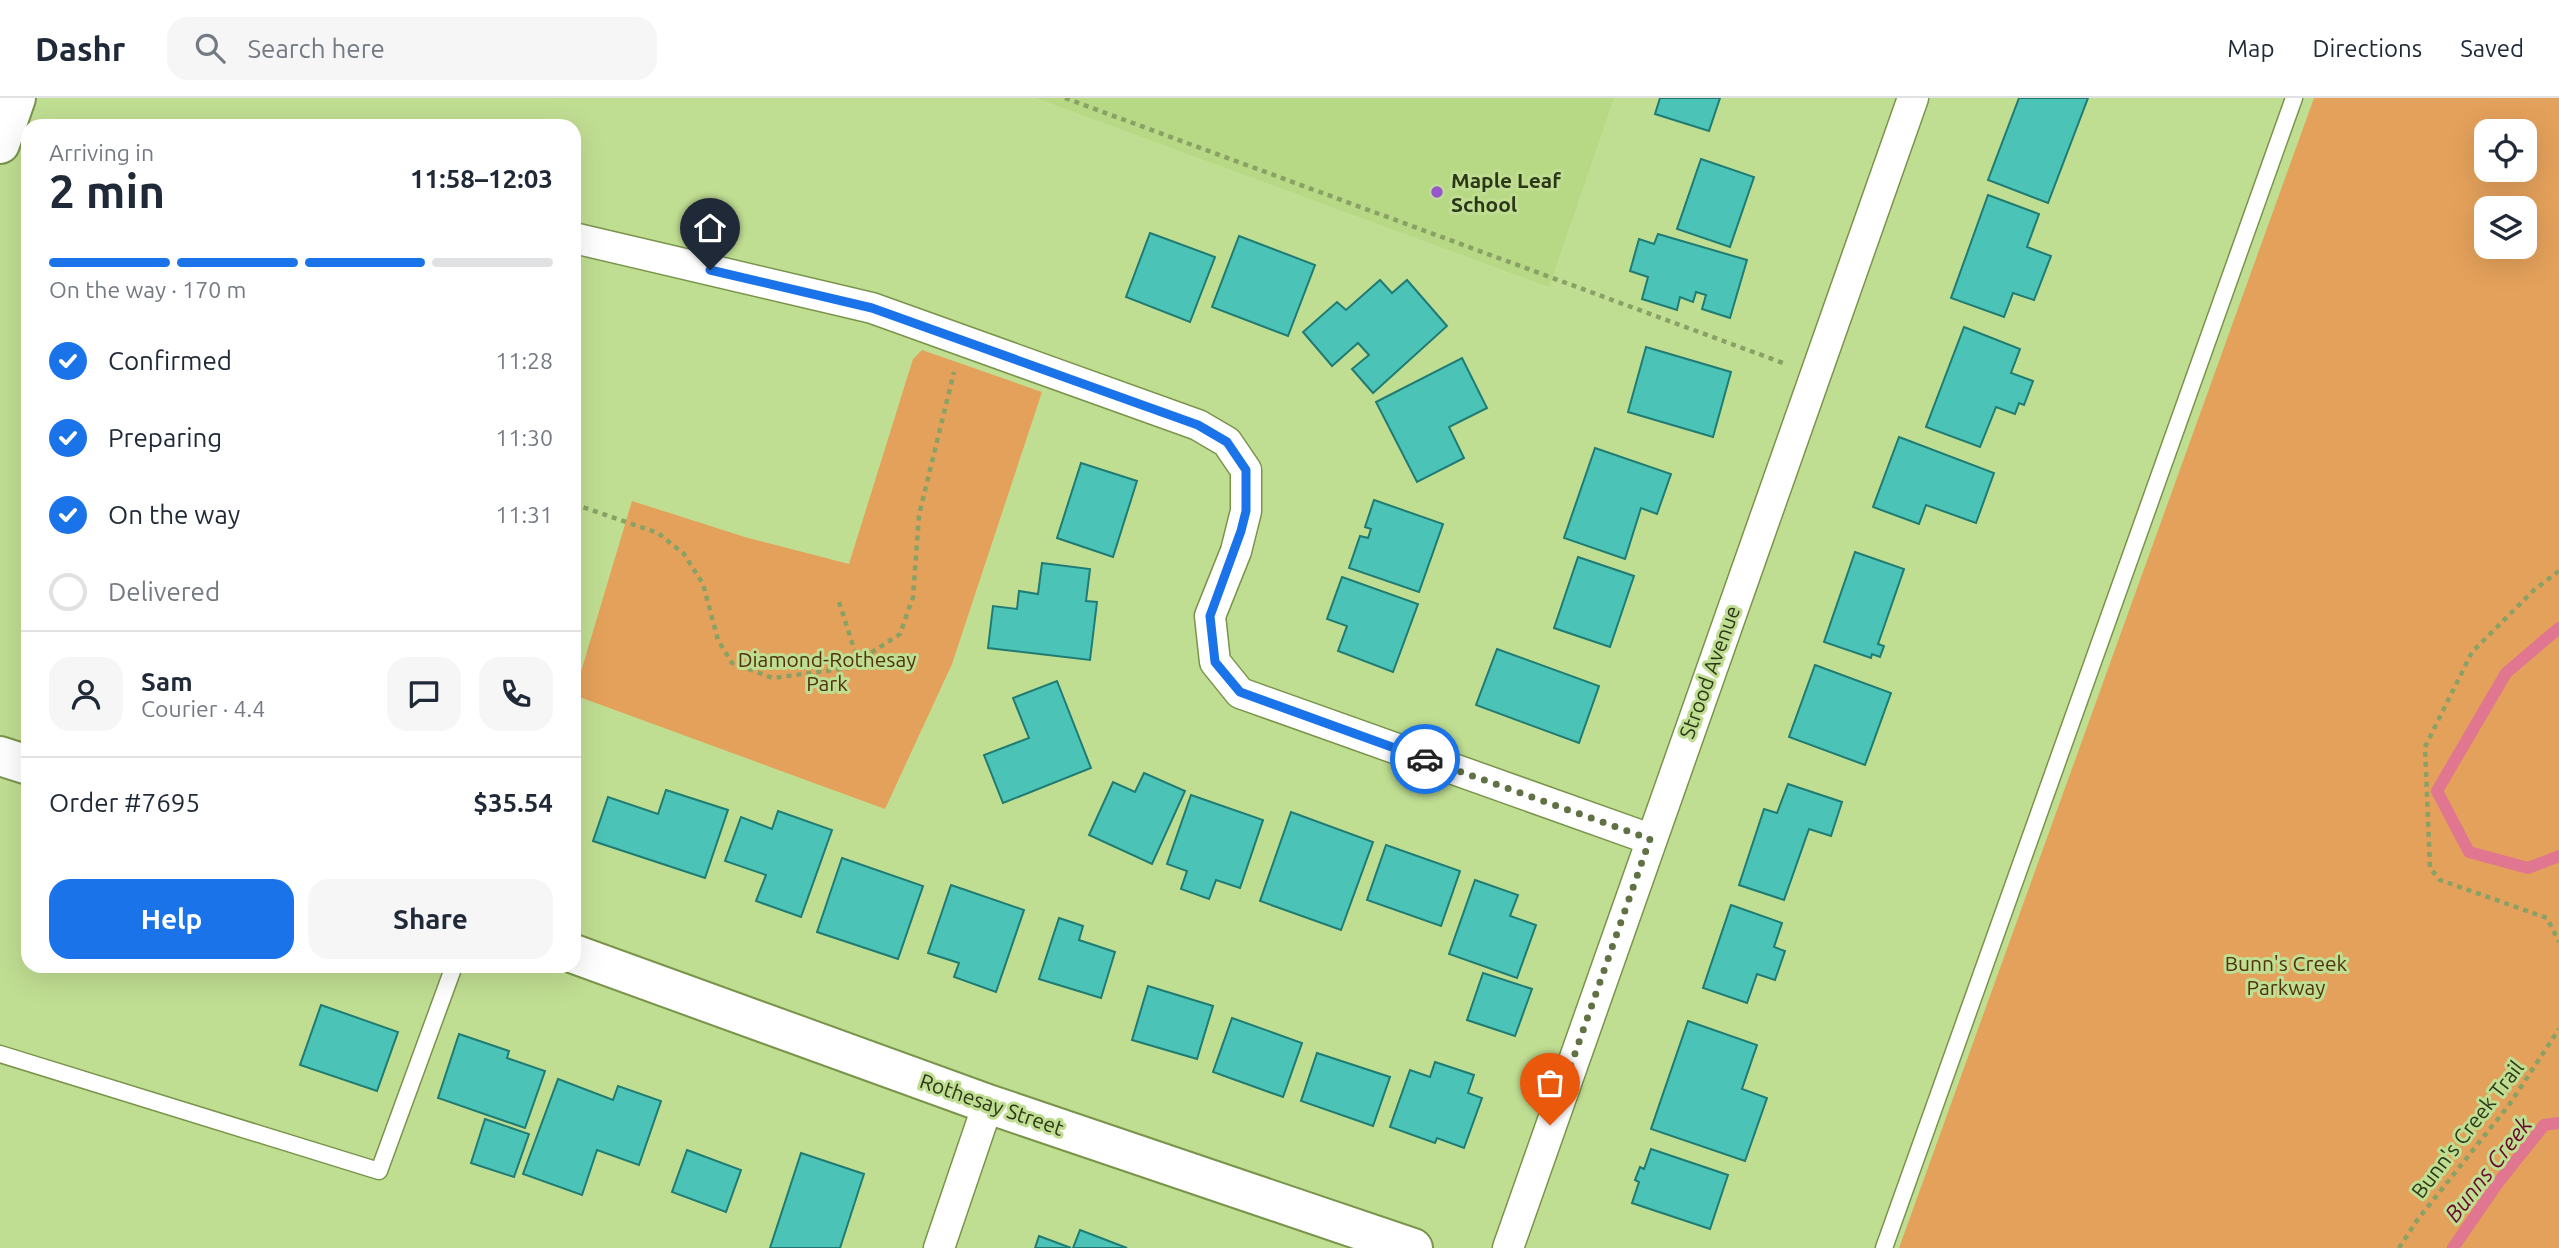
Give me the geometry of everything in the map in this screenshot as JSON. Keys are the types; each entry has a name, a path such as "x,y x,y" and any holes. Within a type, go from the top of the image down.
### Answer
{"street":[{"path":"0,144 16,98"},
{"name":"Strood Avenue","path":"1508,1248 1913,98"},
{"path":"581,240 872,308 1198,425 1227,442 1246,470 1246,511 1236,551 1210,616 1215,662 1240,692 1650,839"},
{"path":"0,756 21,763"},
{"name":"Rothesay Street","path":"581,957 988,1104 1413,1248"},
{"path":"939,1248 988,1104"}],"lane":[{"path":"1884,1248 2294,98"},
{"path":"0,1054 379,1171 451,973"}],"path":[{"path":"1065,98 1815,374"},
{"path":"581,506 658,533 684,554 703,584 718,640 732,663 774,678 848,668 900,634 914,597 919,515 962,339"},
{"path":"2559,571 2534,590 2472,652 2426,747 2430,868 2440,880 2547,918 2559,942"},
{"path":"839,602 858,661"},
{"name":"Bunn's Creek Trail","path":"2399,1248 2418,1219 2509,1105 2559,1029"}],"shaded area":[{"name":"Maple Leaf School","path":"1036,98 1614,98 1549,287"}],"green space":[{"name":"Bunn's Creek Parkway","path":"2314,98 2559,98 2559,1248 1899,1248"},
{"name":"Diamond-Rothesay Park","path":"922,350 1042,392 952,664 885,809 581,698 581,672 632,501 748,538 849,564 913,359"}],"building":[{"path":"1660,98 1720,98 1709,131 1655,114"},
{"path":"2019,98 2088,98 2048,203 1988,180"},
{"path":"1701,159 1754,177 1730,247 1677,229"},
{"path":"1988,195 2039,214 2027,247 2051,256 2034,300 2013,293 2004,317 1951,298"},
{"path":"1150,233 1215,257 1190,322 1126,297"},
{"path":"1658,234 1747,260 1730,318 1702,309 1706,295 1696,292 1693,302 1680,297 1677,310 1642,299 1648,277 1630,271 1639,239 1654,244"},
{"path":"1239,236 1315,265 1288,336 1212,307"},
{"path":"1380,280 1392,293 1407,280 1447,326 1373,393 1352,369 1369,355 1358,343 1332,366 1303,332 1337,302 1346,310"},
{"path":"1964,327 2020,349 2011,373 2033,381 2024,405 2019,403 2015,414 1996,407 1980,447 1926,427"},
{"path":"1646,347 1731,372 1713,437 1628,412"},
{"path":"1462,358 1487,408 1449,427 1464,458 1417,482 1376,402"},
{"path":"1899,437 1994,473 1976,523 1926,505 1919,524 1873,507"},
{"path":"1595,448 1671,474 1657,514 1641,508 1625,559 1564,538"},
{"path":"1081,463 1137,481 1113,557 1057,538"},
{"path":"1374,500 1443,524 1419,592 1349,568 1360,536 1368,538 1371,529 1365,527"},
{"path":"1855,552 1904,569 1878,644 1884,646 1880,657 1872,654 1871,658 1824,642"},
{"path":"1578,557 1634,576 1610,647 1554,628"},
{"path":"1042,563 1090,569 1086,601 1097,602 1090,660 988,648 993,606 1017,609 1019,591 1038,594"},
{"path":"1342,577 1418,604 1393,672 1338,651 1347,626 1327,619"},
{"path":"1497,649 1599,686 1579,743 1476,705"},
{"path":"1815,665 1891,693 1865,765 1789,737"},
{"path":"1057,681 1091,768 1003,803 984,755 1029,738 1013,698"},
{"path":"1144,773 1185,791 1152,864 1089,835 1113,782 1135,792"},
{"path":"1788,784 1842,802 1831,836 1809,829 1784,900 1739,885 1764,809 1777,813"},
{"path":"666,790 728,810 705,878 593,841 608,797 658,814"},
{"path":"1191,795 1263,820 1240,888 1216,880 1209,899 1181,889 1187,871 1167,864"},
{"path":"778,811 832,830 801,917 756,901 766,875 725,861 741,817 772,829"},
{"path":"1291,812 1373,842 1341,930 1260,901"},
{"path":"1386,845 1460,871 1441,926 1367,900"},
{"path":"842,858 923,886 898,959 817,932"},
{"path":"1475,880 1518,895 1510,916 1536,925 1517,978 1449,954"},
{"path":"951,885 1024,910 996,992 954,977 959,963 928,953"},
{"path":"1731,905 1782,923 1774,947 1785,951 1775,980 1757,974 1747,1003 1703,988"},
{"path":"1059,918 1083,926 1079,940 1115,952 1101,998 1039,979"},
{"path":"1483,973 1532,989 1515,1036 1467,1020"},
{"path":"1148,986 1213,1006 1197,1059 1132,1040"},
{"path":"321,1005 398,1032 377,1091 300,1065"},
{"path":"1232,1018 1302,1043 1283,1097 1213,1072"},
{"path":"1688,1021 1757,1045 1742,1089 1767,1098 1745,1161 1651,1129"},
{"path":"459,1034 509,1051 507,1058 545,1071 525,1128 438,1098"},
{"path":"1317,1053 1390,1077 1373,1126 1301,1101"},
{"path":"1435,1062 1474,1075 1468,1093 1482,1098 1464,1148 1437,1138 1435,1143 1390,1127 1410,1070 1430,1077"},
{"path":"558,1079 613,1100 618,1086 661,1101 639,1165 597,1150 582,1195 523,1174"},
{"path":"485,1119 529,1134 514,1177 471,1163"},
{"path":"1651,1149 1728,1175 1710,1229 1632,1203 1639,1182 1635,1180 1640,1167 1644,1169"},
{"path":"687,1150 741,1170 726,1212 672,1192"},
{"path":"801,1153 864,1174 840,1248 770,1248"},
{"path":"1080,1230 1127,1248 1073,1248"},
{"path":"1039,1236 1071,1248 1035,1248"}],"waterway":[{"name":"Bunns Creek","path":"2559,628 2506,673 2437,791 2469,852 2528,868 2559,856"},
{"name":"Bunns Creek","path":"2453,1248 2497,1184 2544,1125 2559,1123"}],"way so far":[{"path":"1425,759 1650,839 1550,1125"}],"place":[{"name":"Maple Leaf School","path":"1437,192"}],"route":[{"path":"710,270 872,308 1198,425 1227,442 1246,470 1246,511 1236,551 1210,616 1215,662 1240,692 1425,759"}]}
